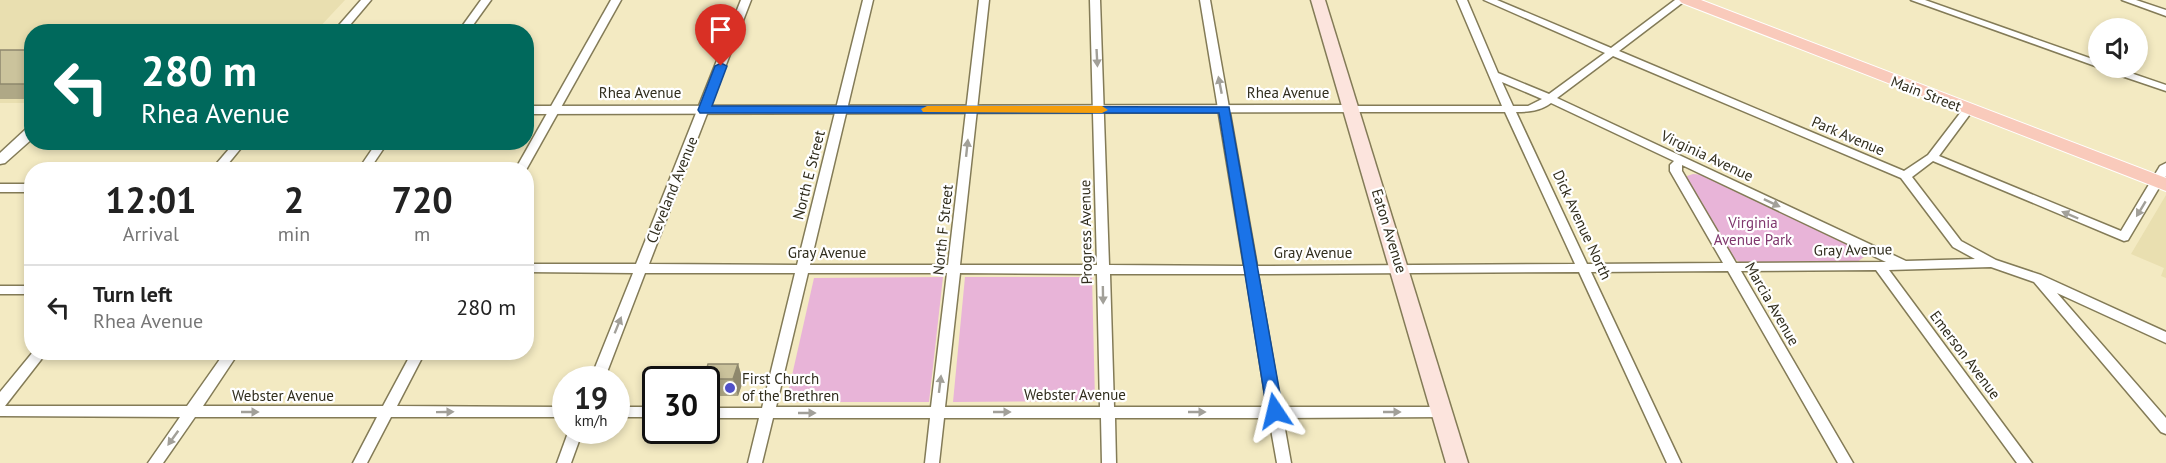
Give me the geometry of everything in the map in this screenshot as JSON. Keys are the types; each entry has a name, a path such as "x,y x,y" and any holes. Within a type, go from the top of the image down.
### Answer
{"main road":[{"name":"Eaton Avenue","path":"1318,0 1457,463"},
{"name":"Main Street","path":"1687,0 2162,183"}],"street":[{"path":"345,24 366,0"},
{"path":"469,24 486,0"},
{"path":"534,146 616,0"},
{"name":"Cleveland Avenue","path":"603,366 746,0"},
{"name":"North E Street","path":"755,463 868,0"},
{"name":"North F Street","path":"932,463 984,0"},
{"name":"Progress Avenue","path":"1095,0 1109,463"},
{"path":"1204,0 1225,109 1284,463"},
{"name":"Dick Avenue North","path":"1462,0 1509,109 1674,463"},
{"name":"Park Avenue","path":"1489,0 1905,176 1958,244 1992,263 2037,278 2166,338"},
{"name":"Rhea Avenue","path":"534,110 1530,109 1541,105 1681,0"},
{"path":"1916,0 2088,60"},
{"path":"2127,0 2166,13"},
{"name":"Virginia Avenue","path":"1495,75 1549,98 1906,266"},
{"path":"2137,78 2166,88"},
{"path":"1905,176 1932,157 1968,110"},
{"path":"0,160 24,138"},
{"path":"223,162 234,150"},
{"path":"1932,157 2124,237 2162,183 2166,166"},
{"name":"Marcia Avenue","path":"1681,160 1676,165 1676,171 1846,463"},
{"path":"0,188 24,188"},
{"name":"Gray Avenue","path":"534,268 1251,270 1906,266 1992,263"},
{"name":"Emerson Avenue","path":"1879,266 2025,463"},
{"path":"2037,278 2166,428"},
{"path":"0,290 24,290"},
{"path":"0,402 34,360"},
{"path":"155,463 228,360"},
{"path":"360,463 415,360"},
{"name":"Webster Avenue","path":"0,411 552,412"},
{"name":"Webster Avenue","path":"720,413 1443,412"},
{"path":"564,463 571,444"}],"shaded area":[{"path":"0,0 345,0 323,24 24,24 24,103 0,103"},
{"path":"2166,195 2166,278 2161,276 2164,268 2131,254"}],"green space":[{"name":"Virginia Avenue Park","path":"1706,175 1857,246 1864,257 1856,263 1741,263 1732,257 1685,182 1687,176"},
{"path":"943,277 929,402 786,402 814,278"},
{"path":"965,277 1092,277 1095,401 953,402"}],"building":[{"path":"0,50 24,50 24,84 0,84"},
{"path":"708,364 738,364 733,379 720,379 720,366 707,366"}],"slow traffic":[{"path":"927,109 1102,110"}],"place":[{"name":"First Church of the Brethren","path":"730,388"}],"route":[{"path":"721,66 704,110 1225,109 1275,411"}]}
